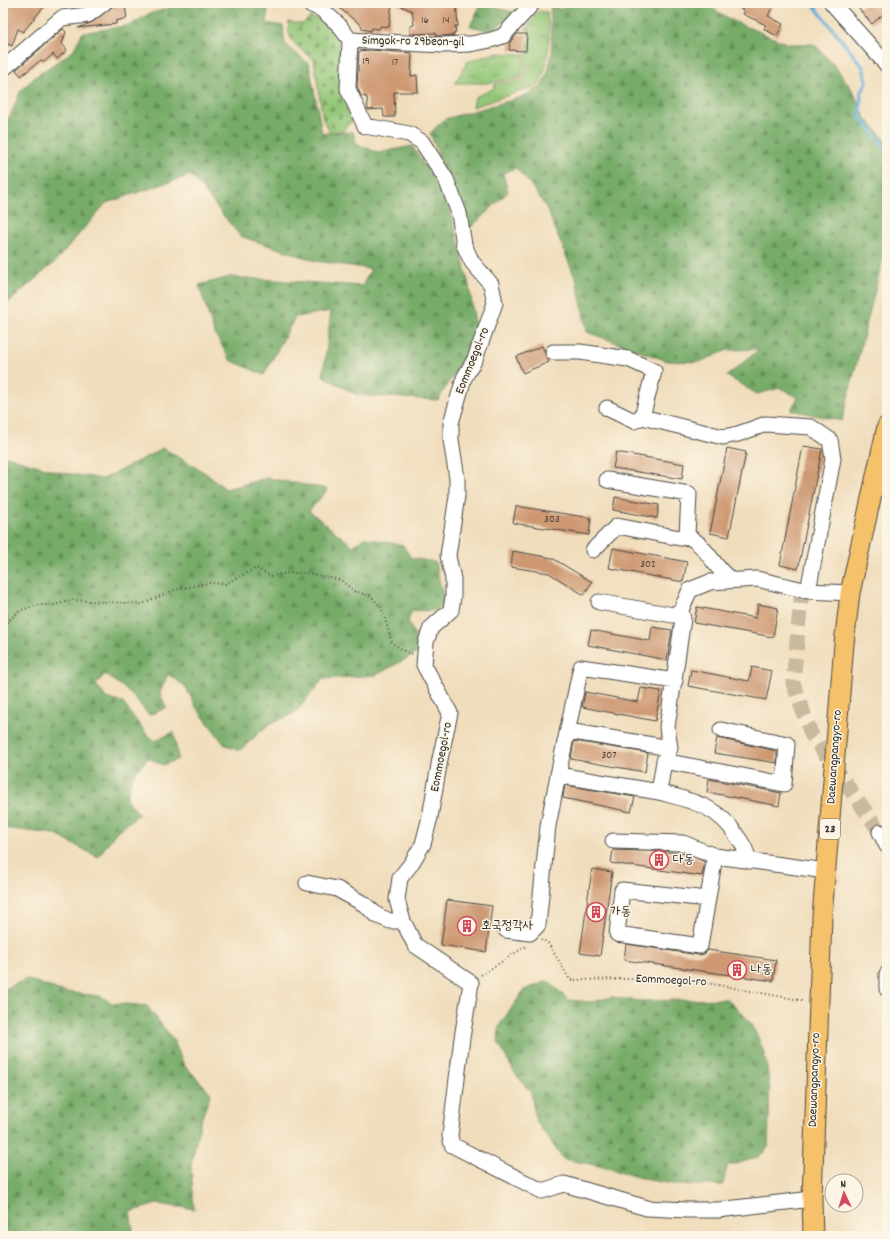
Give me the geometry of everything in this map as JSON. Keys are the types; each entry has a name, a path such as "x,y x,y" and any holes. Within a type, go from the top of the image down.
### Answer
{"main road":[{"name":"Daewangpangyo-ro","path":"813,1236 812,1199 822,917 844,644 850,593 887,426"}],"street":[{"path":"3,69 62,18 88,15 104,3"},
{"path":"307,3 321,9 338,24 350,40"},
{"name":"Simgok-ro 29beon-gil","path":"350,40 442,44 470,44 491,40 503,36 534,3"},
{"path":"832,3 887,65"},
{"name":"Eommoegol-ro","path":"350,40 348,89 365,126 409,134 422,142 446,179 459,213 464,245 472,262 491,284 495,302 474,359 464,378 451,423 451,440 457,478 457,496 448,556 453,579 453,597 451,610 431,628 426,642 424,656 424,665 450,713 430,817 423,844 411,864 400,878 397,900 403,921 415,945 471,983"},
{"path":"553,352 580,352 628,359 654,371 642,416 634,421 606,408"},
{"path":"642,416 723,437 738,434 766,424 811,427 830,440 833,459 808,591"},
{"path":"607,480 689,494 687,536"},
{"path":"593,550 618,526 680,538 687,536 697,541 723,574 730,579"},
{"path":"659,792 667,755 667,727 683,619 682,610 690,590 710,582 730,579 757,579 808,591 850,593"},
{"path":"599,602 673,615 682,610"},
{"path":"506,930 530,933 538,925 548,826 582,667 675,681"},
{"path":"568,730 784,784 787,744 721,730"},
{"path":"558,775 659,792 705,806 719,814 731,826 747,850 749,860"},
{"path":"880,832 887,846"},
{"path":"613,841 683,843 715,856 826,871"},
{"path":"708,899 622,890 617,934 700,946 708,899 715,856"},
{"path":"307,884 337,889 364,904 378,916 390,921 403,921"},
{"path":"887,974 887,989"},
{"path":"471,983 462,1038 450,1136 452,1145 542,1191 564,1184 647,1208 718,1210 812,1199"}],"path":[{"path":"3,624 21,610 38,605 55,605 72,600 142,604 174,590 208,583 225,584 256,568 271,576 288,573 306,573 341,580 354,591 371,596 382,609 392,643 406,652 424,656"},
{"name":"Eommoegol-ro","path":"539,939 548,943 570,980 627,979 696,981 818,1003"},
{"path":"471,983 500,962 533,943"}],"green space":[{"path":"167,3 268,3 267,23 283,26 285,44 309,64 322,133 353,132 356,143 378,153 412,146 448,200 469,285 477,337 438,400 357,395 323,376 331,311 295,317 264,375 230,360 214,332 199,285 230,277 362,286 371,269 316,261 240,236 191,175 106,203 54,263 3,307 3,125 11,114 21,90 39,74 73,51 82,33 130,25 149,14 167,9"},
{"path":"567,3 710,3 712,8 733,21 788,44 814,44 833,64 853,91 865,117 887,142 887,243 842,421 791,410 798,397 780,388 757,394 727,376 759,349 728,350 699,362 667,361 587,332 577,282 547,209 530,184 516,168 503,173 508,192 467,231 430,133 445,119 519,98 541,87 548,72 552,53 551,7 562,9"},
{"path":"481,4 516,13 491,31 470,26"},
{"path":"538,11 547,12 549,31 547,58 543,76 539,85 473,107 475,97 493,89 495,84 524,80 530,30 526,29"},
{"path":"310,17 321,20 338,35 342,82 352,121 343,131 330,132 323,120 314,60 295,44 289,35 289,22 303,24"},
{"path":"496,53 525,54 522,78 487,83 455,83 467,62"},
{"path":"163,448 204,472 226,489 267,478 328,489 309,511 353,546 365,538 403,545 411,558 435,562 445,605 432,611 412,610 408,621 418,642 419,652 376,675 323,679 295,713 268,725 239,751 224,744 196,707 185,686 168,674 160,693 166,708 149,715 127,690 105,674 96,684 106,698 123,703 145,732 155,741 174,732 178,759 163,765 148,758 133,775 126,799 139,814 116,832 98,857 54,834 3,828 3,458 6,456 58,472 103,479"},
{"path":"26,979 65,992 100,996 112,1003 147,1006 173,1039 184,1065 211,1093 200,1123 191,1166 194,1209 157,1204 130,1212 134,1236 3,1236 3,990"},
{"path":"548,981 569,1000 591,1002 612,997 638,1001 727,999 747,1019 763,1049 769,1081 768,1148 757,1158 727,1166 723,1185 679,1185 644,1179 600,1166 563,1159 536,1121 531,1093 514,1072 498,1042 499,1026 524,990"}],"building":[{"path":"3,3 47,3 23,32 18,29 12,46 3,42"},
{"path":"333,3 392,3 389,27 380,26 379,29 372,28 371,31 362,29 362,26"},
{"path":"395,3 456,3 458,26 455,26 456,32 454,32 454,35 442,36 436,36 436,33 410,34 410,26 414,25 412,11"},
{"path":"730,3 774,3 768,16 783,24 777,36 764,29 766,25 743,14 745,11"},
{"path":"865,3 887,3 887,11 872,24 859,9"},
{"path":"113,6 125,6 127,18 116,21 116,24 78,28 93,22"},
{"path":"63,29 66,32 62,44 67,50 57,59 53,54 44,62 41,60 21,76 16,70"},
{"path":"517,34 527,34 526,51 509,50 510,42"},
{"path":"370,50 412,53 411,76 417,75 418,92 394,92 395,117 384,117 383,109 368,110 367,97 361,96 357,86 359,51"},
{"path":"542,346 549,362 523,373 516,357"},
{"path":"803,446 822,449 798,569 780,565"},
{"path":"727,448 746,452 729,537 710,533"},
{"path":"616,452 684,464 682,479 613,468"},
{"path":"615,497 659,505 657,518 613,510"},
{"path":"516,506 591,518 589,535 513,523"},
{"path":"613,548 687,562 683,582 609,568"},
{"path":"513,551 552,558 592,582 584,595 549,573 511,567"},
{"path":"758,604 778,608 773,637 694,623 697,607 756,618"},
{"path":"652,627 672,630 667,660 588,645 591,630 650,641"},
{"path":"752,667 772,671 766,700 688,686 691,670 749,681"},
{"path":"641,688 661,691 655,721 582,707 585,692 638,702"},
{"path":"717,738 777,751 777,763 714,753"},
{"path":"574,741 648,753 645,772 571,759"},
{"path":"709,779 781,793 779,806 707,792"},
{"path":"565,785 635,797 631,812 563,798"},
{"name":"다동","path":"613,850 687,854 705,862 702,876 611,863"},
{"name":"가동","path":"592,869 612,872 600,956 580,953"},
{"name":"호국정각사","path":"447,900 492,906 486,952 441,945"},
{"name":"나동","path":"626,944 699,955 704,954 708,950 776,960 773,981 624,960"}],"waterway":[{"path":"812,3 863,67 867,82 861,93 860,117 887,149"}],"tunnel":[{"path":"802,589 793,683 811,734 880,832"}],"place":[{"name":"다동","path":"659,860"},
{"name":"가동","path":"596,912"},
{"name":"호국정각사","path":"467,926"},
{"name":"나동","path":"737,970"}]}
